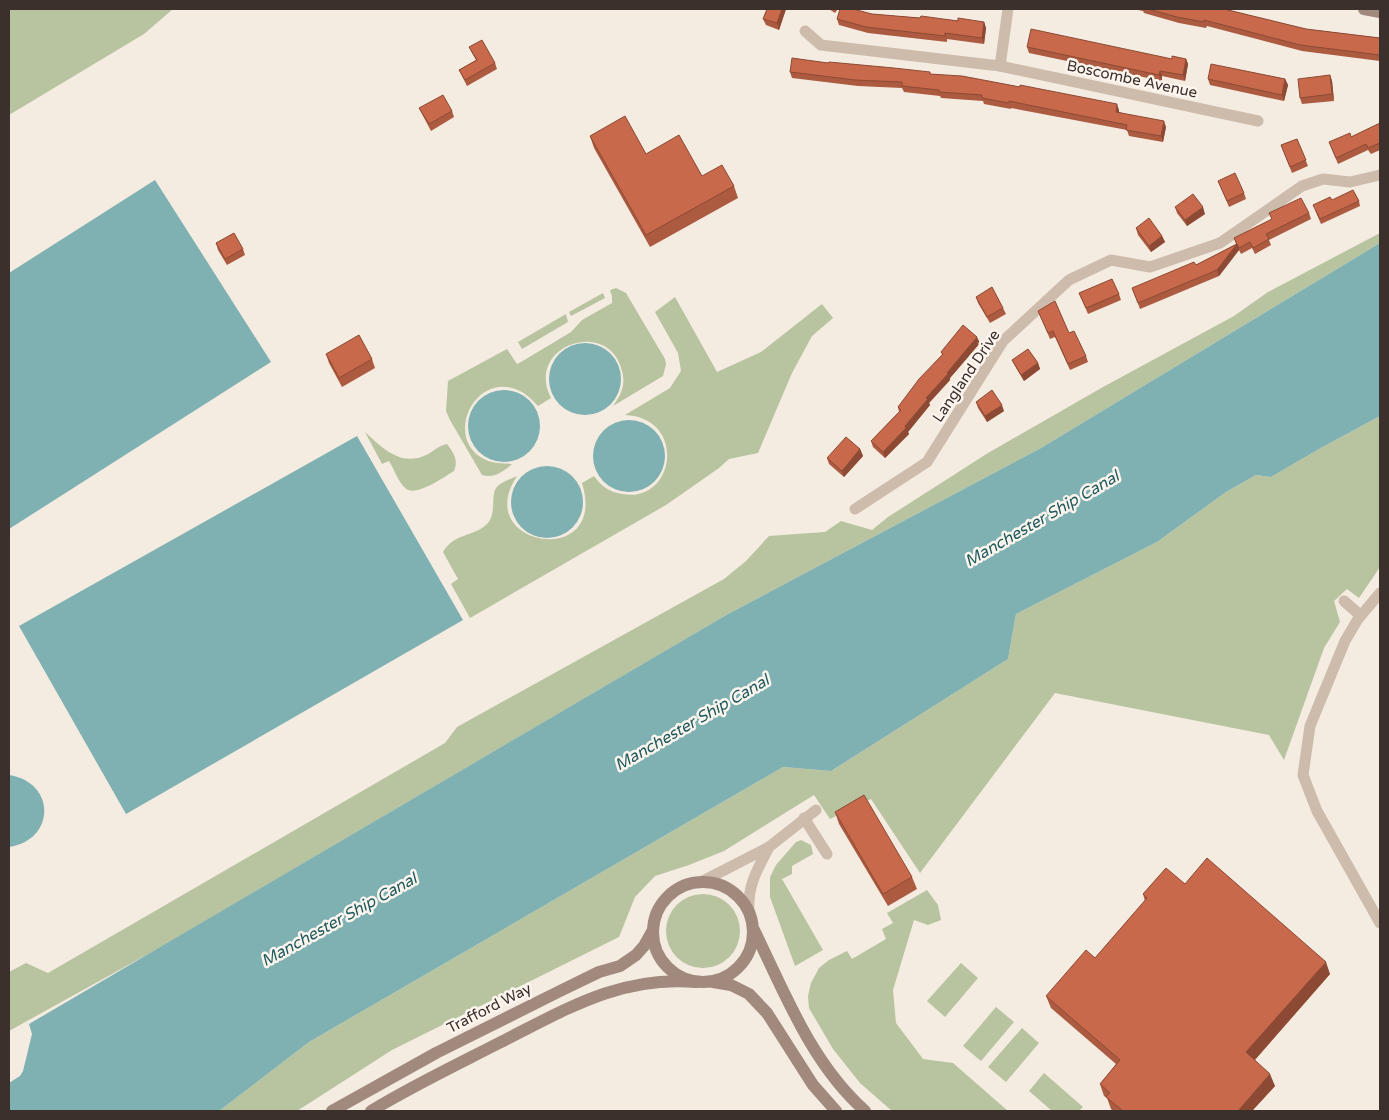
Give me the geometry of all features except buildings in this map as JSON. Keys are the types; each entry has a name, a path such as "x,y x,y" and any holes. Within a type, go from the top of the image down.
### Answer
{"street":[{"path":"1000,66 1008,9"},
{"path":"1364,9 1380,12"},
{"name":"Boscombe Avenue","path":"805,31 821,45 1000,66 1258,121"},
{"name":"Langland Drive","path":"855,509 927,462 1003,342 1069,280 1111,260 1150,268 1220,243 1302,186 1323,179 1350,182 1380,175"},
{"path":"1380,593 1360,615 1345,641 1310,726 1303,775 1316,811 1380,924"},
{"path":"1344,601 1360,615"},
{"path":"696,982 682,978 670,970 660,958 654,945 653,930 656,916 662,903 673,892 686,885 701,882 769,847 816,810"},
{"path":"804,818 827,854"},
{"path":"371,1111 449,1068 580,1003 612,990 648,982 680,980 696,982 711,981 725,977 737,968 746,956 752,942 749,890 769,847"},
{"path":"701,882 716,884 730,890 741,900 749,913"},
{"path":"752,927 800,1026 827,1069 865,1111"},
{"name":"Trafford Way","path":"332,1111 436,1053 599,972 620,966 636,955 644,946 653,930"},
{"path":"711,981 731,985 749,994 779,1030 814,1084 836,1111"}],"green space":[{"path":"9,9 173,9 144,34 9,115"},
{"path":"1380,233 1380,243 1041,448 728,614 159,948 9,1031 9,972 26,963 48,973 445,743 457,727 724,579 746,561 769,536 825,532 841,521 872,530 888,517 988,453 1103,387 1234,316 1268,292"},
{"path":"616,288 626,293 665,359 666,364 663,376 613,406 623,385 622,371 614,354 602,345 587,342 572,344 558,352 549,364 546,380 551,398 538,406 520,391 504,387 489,390 477,398 469,410 465,424 466,438 473,451 486,460 512,464 495,475 482,475 446,411 448,381 507,349 517,364 521,362 571,332 582,320 612,303 610,290"},
{"path":"603,293 605,298 571,316 569,312"},
{"path":"675,297 717,372 761,352 822,304 833,318 812,336 792,373 758,453 729,459 666,505 470,618 451,584 458,579 443,552 453,541 486,525 492,515 494,493 499,485 517,476 507,500 511,519 524,532 542,539 561,538 577,529 585,511 582,483 594,476 603,486 613,492 640,494 654,486 663,474 667,459 666,444 659,430 645,420 625,415 670,388 681,371 678,353 655,312"},
{"path":"566,314 568,322 522,349 518,342"},
{"path":"1380,416 1380,567 1359,598 1347,589 1334,601 1340,622 1324,648 1284,760 1269,735 1055,693 920,873 871,799 830,819 814,795 724,851 655,876 635,897 619,937 392,1050 297,1111 219,1111 309,1042 783,767 831,771 1008,659 1016,614 1157,542 1226,492 1256,475 1271,477"},
{"path":"365,432 385,449 408,459 426,455 447,444 456,460 454,471 422,489 410,490 405,488 389,461 382,464"},
{"path":"801,840 811,845 813,854 792,866 792,874 782,879 823,950 795,966 770,897 770,877 776,865 796,842"},
{"path":"927,890 938,905 941,920 928,925 914,920 893,990 896,1023 923,1059 953,1063 1008,1111 892,1111 860,1083 833,1049 809,1008 808,996 811,983 819,968 829,960 847,951 852,959 886,939 882,929 893,923 887,913"},
{"path":"696,894 710,894 724,900 734,910 740,924 740,938 734,952 724,962 710,968 696,968 682,962 672,952 666,938 666,924 672,910 682,900"},
{"path":"961,963 978,978 945,1017 927,1001"},
{"path":"996,1007 1014,1022 981,1061 963,1046"},
{"path":"1022,1028 1039,1043 1006,1082 988,1067"},
{"path":"1044,1073 1083,1107 1079,1111 1052,1111 1029,1091"}],"water":[{"path":"155,180 271,362 9,529 9,273"},
{"name":"Manchester Ship Canal","path":"1380,243 1380,416 1271,477 1256,475 1226,492 1157,542 1016,614 1008,659 831,771 783,767 309,1042 219,1111 9,1111 9,1083 20,1076 23,1071 32,1034 29,1024 728,614 1041,448"},
{"path":"585,343 605,349 615,359 621,379 615,399 605,409 585,415 565,409 555,399 549,379 555,359 565,349"},
{"path":"504,390 524,396 534,406 540,426 534,446 524,456 504,462 484,456 474,446 468,426 474,406 484,396"},
{"path":"629,420 649,426 659,436 665,456 659,476 649,486 629,492 609,486 599,476 593,456 599,436 609,426"},
{"path":"357,436 463,620 126,814 19,626"},
{"path":"547,466 567,472 577,482 583,502 577,522 567,532 547,538 527,532 517,522 511,502 517,482 527,472"},
{"path":"9,775 24,780 35,788 42,799 44,811 42,823 35,834 24,842 9,847"}]}
